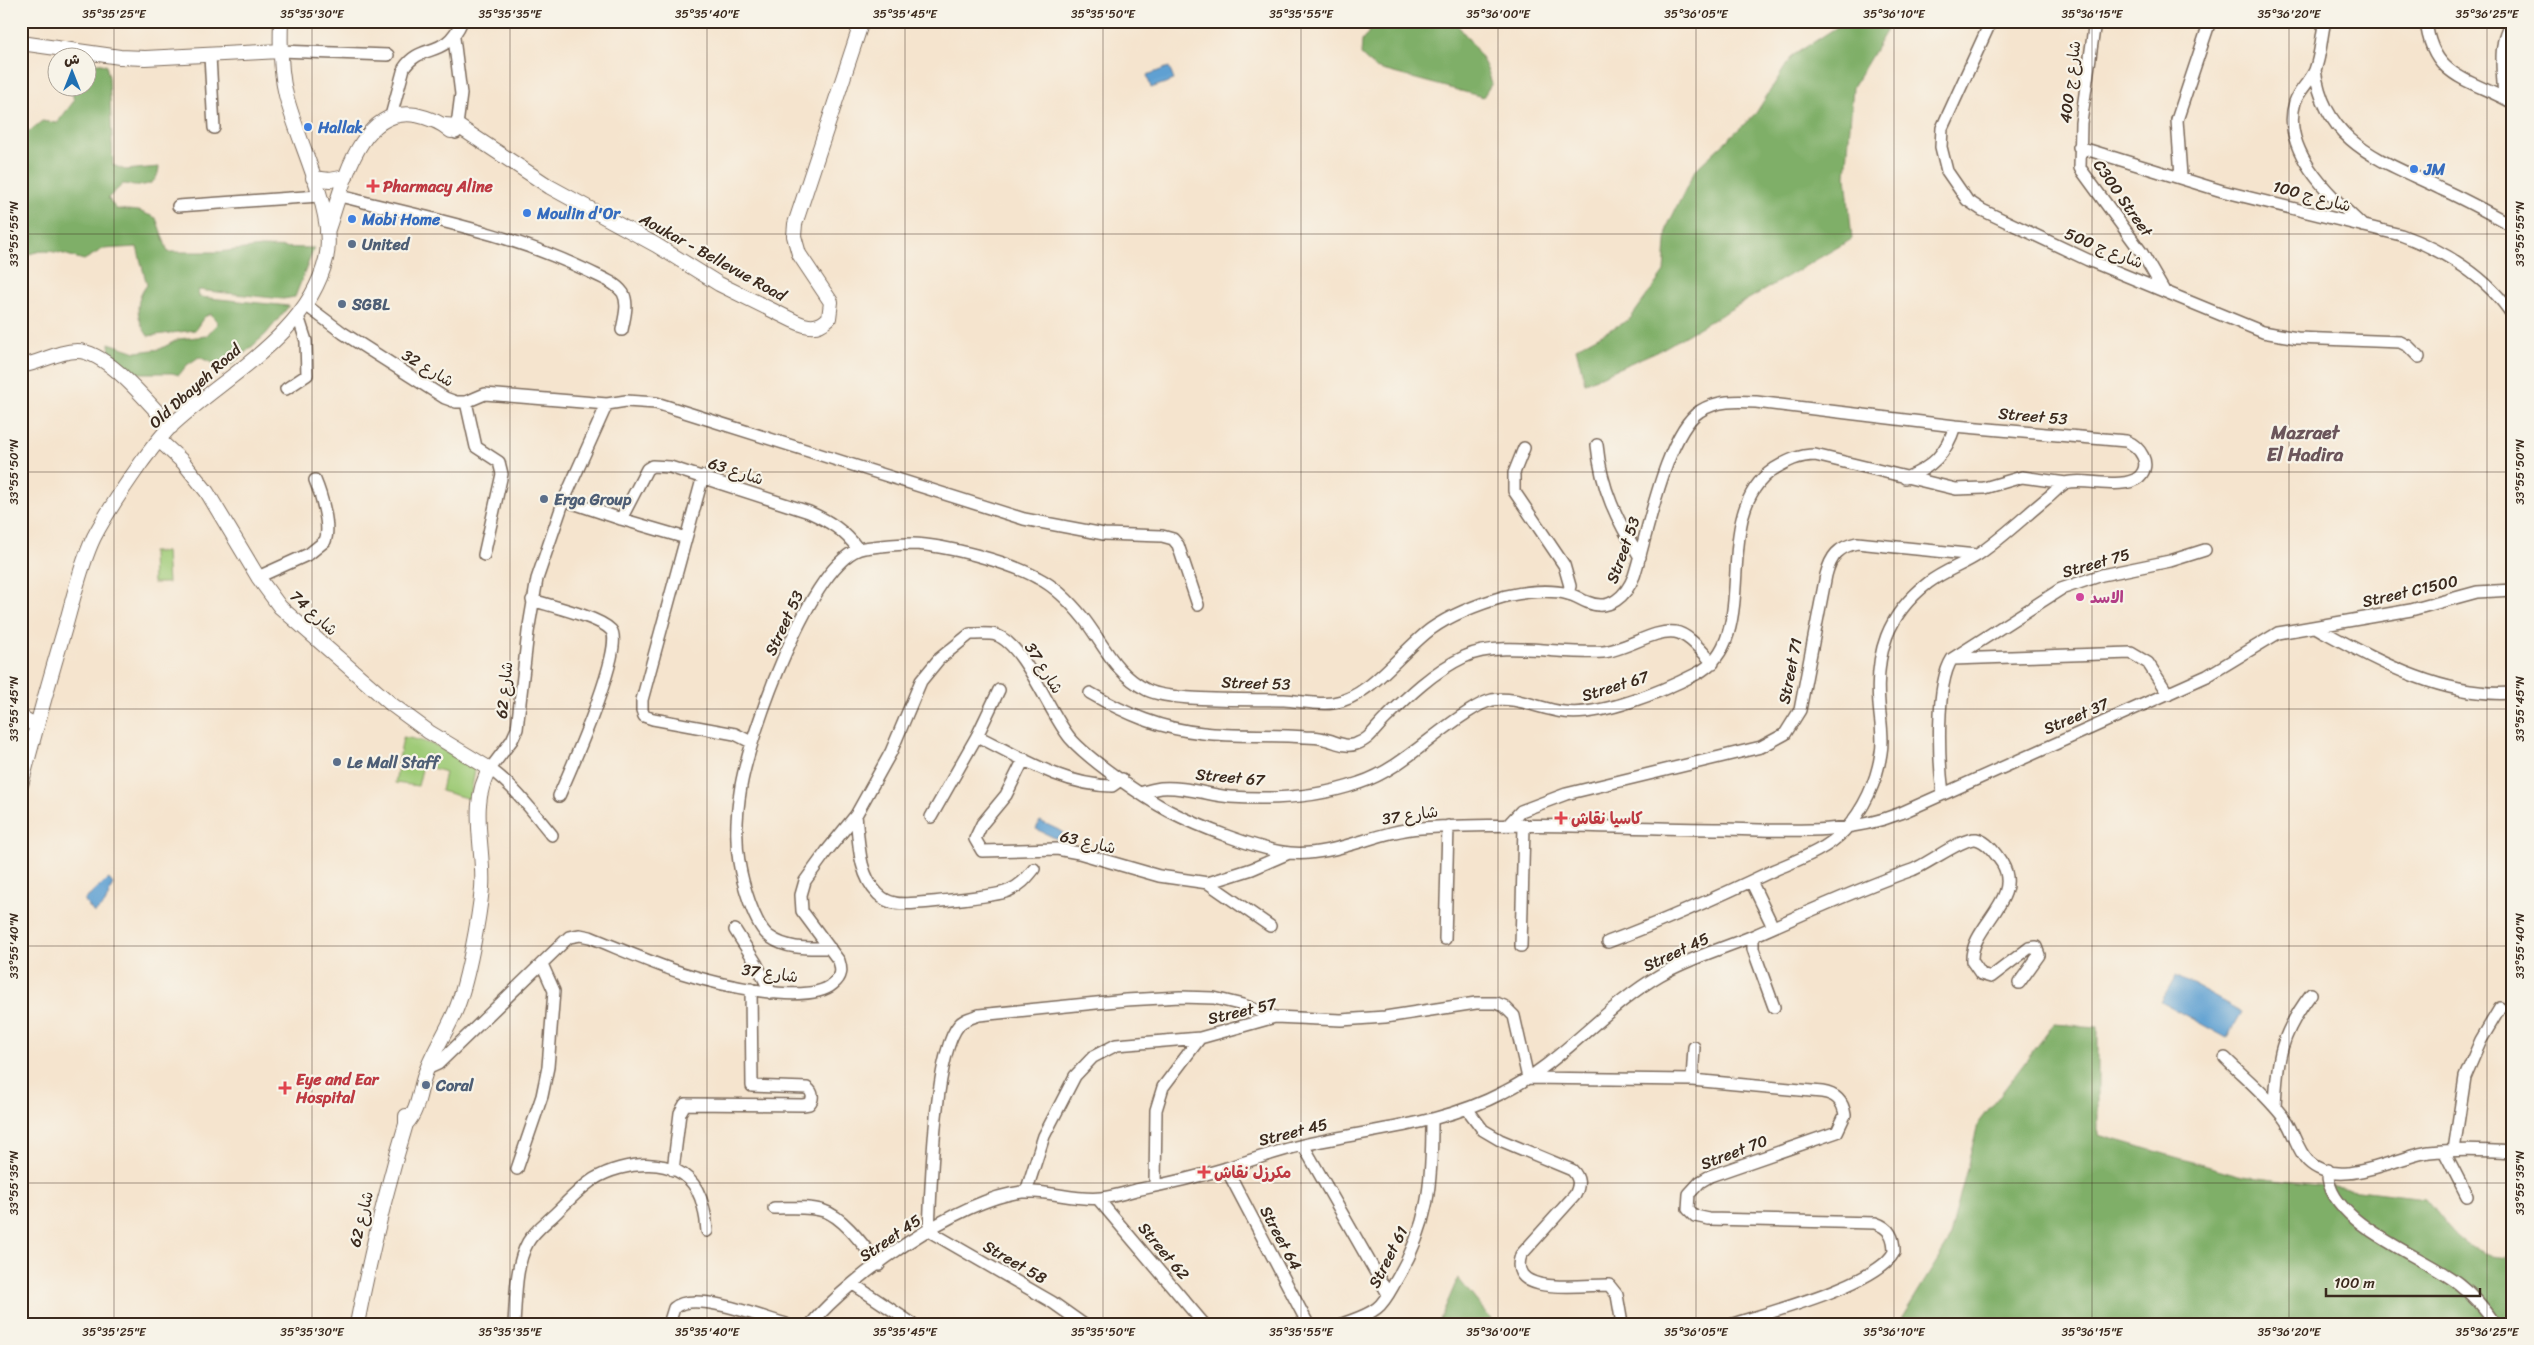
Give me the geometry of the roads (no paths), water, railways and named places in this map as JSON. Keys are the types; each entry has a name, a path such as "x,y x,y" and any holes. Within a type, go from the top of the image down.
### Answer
{"street":[{"path":"281,21 280,52 285,93 317,189 327,232 326,261 302,311 306,342 307,376 286,389"},
{"path":"327,232 346,177 363,141 381,122 391,116 404,68 414,57 443,46 454,38 462,21"},
{"name":"Aoukar - Bellevue Road","path":"391,116 414,115 457,130 719,284 805,326 820,325 829,318 831,302 799,254 794,236 795,224 862,21"},
{"name":"شارع ج 500","path":"1991,21 1942,128 1942,155 1952,181 1967,200 2016,228 2263,332 2297,338 2400,342 2408,346 2419,357"},
{"name":"شارع ج 400","path":"2080,147 2094,21"},
{"path":"2181,176 2177,120 2210,21"},
{"name":"شارع ج 100","path":"2325,21 2315,70 2295,102 2292,121 2293,132 2303,156 2320,184 2364,227"},
{"path":"2426,21 2429,39 2440,63 2467,82 2508,101"},
{"path":"2508,101 2503,51 2507,30 2512,21"},
{"path":"454,38 461,94 457,130"},
{"path":"21,43 120,57 210,56 280,52 388,55"},
{"path":"210,56 214,128"},
{"path":"2315,70 2317,83 2329,116 2359,148 2513,226"},
{"name":"C300 Street","path":"2080,147 2080,168 2083,174 2142,253 2164,291"},
{"name":"شارع ج 100","path":"2080,147 2181,176 2222,190 2364,227"},
{"path":"317,189 330,180 346,177"},
{"path":"178,206 317,189 341,193 499,235 570,262 613,283 622,293 626,304 622,330"},
{"path":"2364,227 2400,235 2423,243 2440,252 2494,292 2513,316"},
{"name":"شارع 32","path":"302,311 351,339 445,398 456,402 466,402 485,394 607,404 626,401 656,404 1046,525 1104,534 1146,534 1171,538 1178,545 1198,605"},
{"name":"Old Dbayeh Road","path":"21,785 80,575 93,539 126,484 170,427 272,341 302,311"},
{"path":"21,366 72,352 99,356 138,391 170,427"},
{"name":"Street 53","path":"830,948 797,948 784,944 763,931 756,920 739,864 738,830 741,787 751,742 800,620 823,580 842,560 858,549 913,544 981,557 1040,578 1064,597 1084,619 1114,664 1125,675 1150,692 1179,697 1333,703 1358,695 1432,628 1470,609 1506,596 1547,592 1568,594 1593,604 1607,604 1618,600 1629,588 1664,476 1680,433 1692,416 1708,407 1729,400 1955,426 2126,441 2135,444 2143,455 2145,466 2143,471 2133,481 2066,483"},
{"path":"466,402 476,447 499,462 502,474 484,555"},
{"name":"شارع 62","path":"357,1324 390,1176 406,1124 411,1119 419,1100 419,1092 427,1069 457,1007 482,889 479,800 483,780 512,740 517,729 532,600 537,579 564,500 607,404"},
{"path":"1905,478 1920,472 1938,460 1951,439 1955,426"},
{"name":"شارع 74","path":"159,440 183,462 206,492 258,577 280,607 391,704 428,732 490,769"},
{"path":"1597,445 1602,481 1619,524 1640,557"},
{"path":"1524,448 1514,473 1514,491 1564,565 1570,586 1568,594"},
{"name":"Street 67","path":"1140,793 1162,788 1229,797 1264,798 1318,794 1362,783 1400,762 1451,723 1484,703 1503,699 1549,710 1589,712 1666,687 1696,674 1713,663 1725,645 1742,518 1753,488 1781,464 1805,455 1815,455 1956,489 1984,488 2009,480 2028,477 2066,483"},
{"name":"شارع 63","path":"621,520 643,474 652,466 670,467 703,476 829,521 852,540 858,549"},
{"path":"703,476 642,700 642,712 653,719 735,734 751,742"},
{"path":"258,577 309,554 325,541 327,529 320,493 315,480"},
{"path":"1845,829 1872,788 1882,752 1877,679 1886,634 1905,606 1927,584 1951,567 1978,555 2066,483"},
{"path":"564,500 621,520 686,538"},
{"name":"Street 71","path":"1507,826 1521,811 1566,794 1761,748 1786,734 1800,710 1826,575 1830,560 1840,548 1857,543 1978,555"},
{"name":"Street 75","path":"1952,659 2061,590 2102,575 2170,561 2205,550"},
{"name":"Street C1500","path":"2315,626 2412,610 2477,592 2513,590"},
{"path":"532,600 595,619 611,630 616,640 598,702 559,796"},
{"path":"2315,626 2374,658 2447,687 2470,693 2513,693"},
{"name":"Street 37","path":"1845,829 1882,821 2168,694 2207,676 2278,633 2315,626"},
{"path":"1090,693 1121,711 1164,727 1204,734 1274,734 1324,739 1342,745 1356,744 1371,736 1384,720 1428,679 1446,667 1476,652 1491,649 1579,654 1606,652 1660,633 1676,632 1692,642 1713,663"},
{"name":"شارع 37","path":"427,1069 438,1064 542,964 558,945 569,937 590,936 682,973 771,993 801,995 829,988 840,976 842,969 830,948 802,911 801,895 805,881 856,815 890,752 921,681 939,659 970,634 996,635 1010,644 1024,662 1053,714 1071,739 1140,793 1192,822 1239,839 1289,853 1318,853 1391,832 1448,826 1845,829"},
{"path":"1943,794 1940,766 1942,705 1947,669 1952,659 2131,653 2148,663 2168,694"},
{"path":"931,817 999,690"},
{"path":"21,717 37,726"},
{"path":"976,736 1063,778 1080,783 1112,786 1122,779"},
{"name":"شارع 63","path":"1024,759 1006,796 979,830 975,839 982,851 1056,849 1079,853 1159,876 1208,883 1252,869 1289,853"},
{"path":"490,769 507,784 552,835"},
{"path":"856,815 861,861 870,885 880,896 896,904 962,899 1006,892 1024,882 1034,869"},
{"path":"1446,939 1448,826"},
{"path":"1521,946 1524,826"},
{"name":"Street 45","path":"1608,942 1751,881 1821,848 1845,829"},
{"name":"Street 45","path":"811,1324 853,1284 879,1265 929,1230 985,1202 1026,1192 1098,1199 1226,1168 1303,1145 1432,1120 1468,1110 1528,1078 1587,1029 1661,974 1753,936 1826,902 1926,865 1971,839 1980,839 2003,865 2006,872 2003,900 1974,946 1972,961 1981,974 1992,977 2029,948 2036,947 2039,955 2019,983"},
{"path":"1751,881 1773,927"},
{"path":"1208,883 1270,926"},
{"path":"735,930 771,993"},
{"path":"1753,936 1753,949 1774,1007"},
{"path":"516,1169 542,1096 548,1067 554,990 542,964"},
{"path":"673,1170 680,1113 685,1104 803,1105 809,1104 812,1099 812,1093 807,1088 752,1086 751,989"},
{"path":"2275,1107 2282,1046 2291,1022 2311,994"},
{"path":"929,1230 936,1119 941,1078 952,1037 958,1026 967,1018 1126,1000 1180,997 1221,1000 1243,1004 1275,1017"},
{"name":"Street 57","path":"1026,1192 1044,1136 1062,1099 1076,1076 1093,1057 1116,1044 1200,1038 1275,1017 1340,1020 1385,1017 1476,1003 1496,1003 1504,1006 1514,1016 1528,1078"},
{"path":"2467,1196 2449,1150 2465,1077 2481,1040 2500,1008"},
{"path":"1155,1186 1156,1110 1163,1087 1200,1038"},
{"path":"1692,1080 1694,1047"},
{"path":"2225,1058 2275,1107 2288,1124 2309,1162 2328,1170 2338,1172 2368,1170 2426,1153 2449,1150 2513,1152"},
{"name":"Street 70","path":"1528,1078 1692,1080 1830,1094 1840,1100 1845,1115 1840,1129 1833,1135 1728,1168 1700,1182 1692,1189 1687,1198 1687,1206 1692,1214 1709,1219 1876,1223 1888,1230 1894,1246 1894,1252 1885,1265 1865,1277 1807,1300 1734,1324"},
{"path":"1468,1110 1483,1130 1564,1166 1578,1176 1579,1184 1575,1195 1520,1255 1518,1266 1522,1275 1531,1282 1557,1286 1609,1285 1618,1295 1622,1324"},
{"name":"Street 61","path":"1342,1324 1368,1315 1379,1307 1414,1247 1425,1216 1432,1172 1432,1120"},
{"path":"1303,1145 1388,1294"},
{"path":"514,1324 522,1254 529,1240 585,1185 601,1175 622,1168 643,1165 656,1165 673,1170 686,1177 697,1188 702,1199 707,1231"},
{"name":"Street 64","path":"1226,1168 1308,1324"},
{"path":"2328,1170 2327,1181 2332,1192 2350,1213 2403,1252 2458,1282 2472,1295 2495,1324"},
{"name":"Street 62","path":"1098,1199 1204,1324"},
{"path":"774,1208 802,1208 826,1211 837,1218 879,1265"},
{"name":"Street 58","path":"929,1230 1052,1302 1083,1324"},
{"path":"853,1284 913,1324"},
{"path":"669,1324 674,1308 680,1303 708,1302 786,1324"}],"water":[{"path":"1169,67 1174,80 1151,88 1147,75"},
{"path":"1040,821 1063,832 1059,840 1036,829"},
{"path":"109,879 113,884 105,904 94,913 84,900"},
{"path":"2176,976 2242,1012 2227,1038 2161,1002"}],"place":[{"name":"Hallak","path":"308,127"},
{"name":"JM","path":"2414,169"},
{"name":"Pharmacy Aline","path":"373,186"},
{"name":"Moulin d'Or","path":"527,213"},
{"name":"Mobi Home","path":"352,219"},
{"name":"United","path":"352,244"},
{"name":"SGBL","path":"342,304"},
{"name":"Erga Group","path":"544,499"},
{"name":"الاسد","path":"2080,597"},
{"name":"Le Mall Staff","path":"337,762"},
{"name":"كاسيا نقاش","path":"1561,818"},
{"name":"Coral","path":"426,1085"},
{"name":"Eye and Ear Hospital","path":"285,1088"},
{"name":"مكرزل نقاش","path":"1204,1172"}],"district":[{"name":"Mazraet El Hadira","path":"2305,443"}]}
